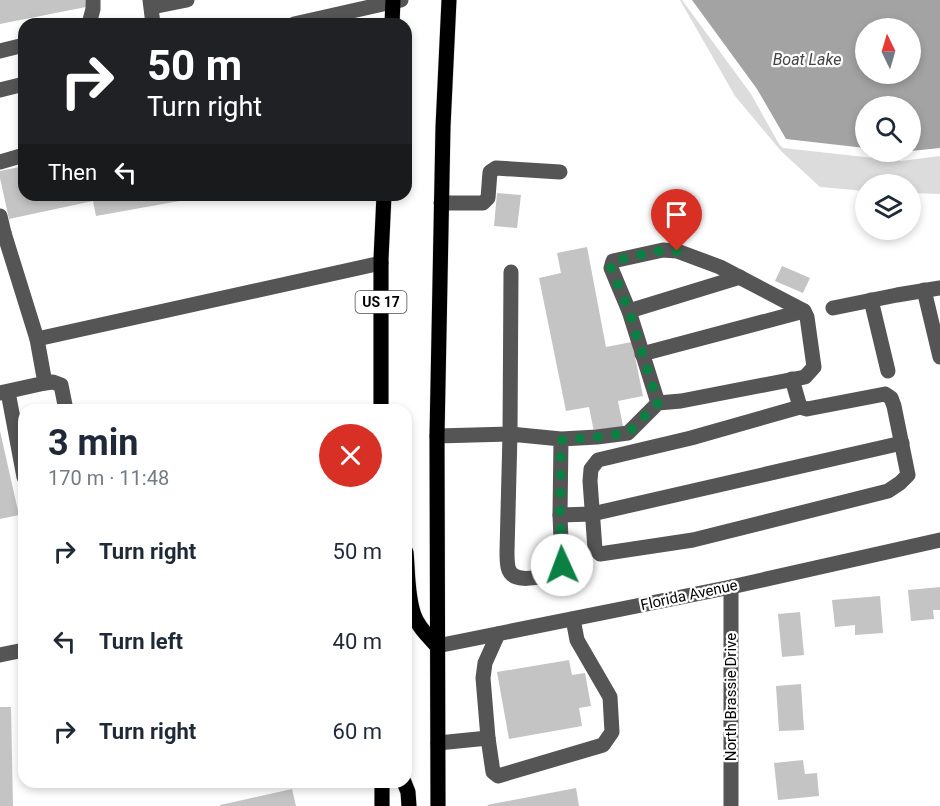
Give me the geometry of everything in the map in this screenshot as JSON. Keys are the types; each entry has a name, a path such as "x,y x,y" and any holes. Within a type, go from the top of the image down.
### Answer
{"main road":[{"path":"438,806 437,436 441,203 449,0"},
{"path":"393,18 396,1"},
{"name":"US 17","path":"381,404 381,263 384,201"},
{"path":"412,605 414,615 422,630 437,646"},
{"path":"382,788 382,806"},
{"path":"406,788 409,806"}],"street":[{"path":"91,18 93,0"},
{"path":"151,4 187,0"},
{"path":"321,18 396,1"},
{"path":"0,51 18,46"},
{"path":"0,90 18,86"},
{"path":"0,162 18,157"},
{"path":"441,203 483,203 488,198 490,172 496,168 560,171"},
{"path":"0,216 2,233 37,339 45,383"},
{"path":"437,436 510,434 561,440 628,433 658,403 681,401 805,377 814,367 807,317 804,311 720,267 677,251 663,250 613,261 611,268 629,311 658,403"},
{"path":"37,339 381,263"},
{"path":"511,272 507,552 508,567 514,576 520,579 556,574 562,565 561,440"},
{"path":"629,311 740,277"},
{"path":"833,308 940,288"},
{"path":"924,290 940,357"},
{"path":"871,300 888,371"},
{"path":"642,354 804,311"},
{"path":"792,379 800,406"},
{"path":"18,452 4,393 54,382 60,385 65,404"},
{"path":"885,394 891,398 894,406 908,475 888,491 693,540 600,554 595,549 590,481 591,469 598,460 691,438 800,406 807,409 885,394"},
{"path":"560,515 592,514 902,443"},
{"name":"Florida Avenue","path":"437,646 731,587 940,540"},
{"name":"North Brassie Drive","path":"731,587 731,806"},
{"path":"498,634 485,663 483,678 493,772 498,776 603,745 612,732 610,697 577,640 573,619"},
{"path":"0,655 18,651"},
{"path":"438,743 488,738"}],"shaded area":[{"path":"680,0 751,94 783,148 855,156 855,162 921,162 921,158 940,156 940,194 921,193 921,174 855,174 855,190 820,187 781,151 735,96"}],"water":[{"name":"Boat Lake","path":"692,0 940,0 940,148 921,150 921,96 855,96 855,147 786,139 757,89"}],"building":[{"path":"0,0 85,0 86,7 30,18 18,18 18,20 0,24"},
{"path":"18,167 18,201 93,201 9,219 0,171"},
{"path":"497,193 521,195 517,228 494,226"},
{"path":"93,201 179,201 96,216"},
{"path":"587,247 606,347 632,342 643,396 618,401 623,426 594,432 589,407 566,411 539,278 561,273 557,253"},
{"path":"782,266 810,278 803,293 775,281"},
{"path":"0,431 18,515 0,519"},
{"path":"940,587 940,610 933,610 934,619 911,621 908,590"},
{"path":"880,596 883,633 855,635 855,625 835,627 832,600"},
{"path":"800,612 804,655 782,657 778,614"},
{"path":"569,660 572,675 585,673 591,706 579,708 582,726 509,739 497,672"},
{"path":"801,684 804,730 779,731 776,686"},
{"path":"0,707 11,707 13,806 0,806"},
{"path":"803,760 805,774 817,773 819,796 778,800 774,763"},
{"path":"576,788 579,806 487,805"},
{"path":"292,789 296,806 220,806 220,805"}],"route":[{"path":"562,565 561,440 628,433 658,403 629,311 611,268 613,261 663,250 677,251"}]}
